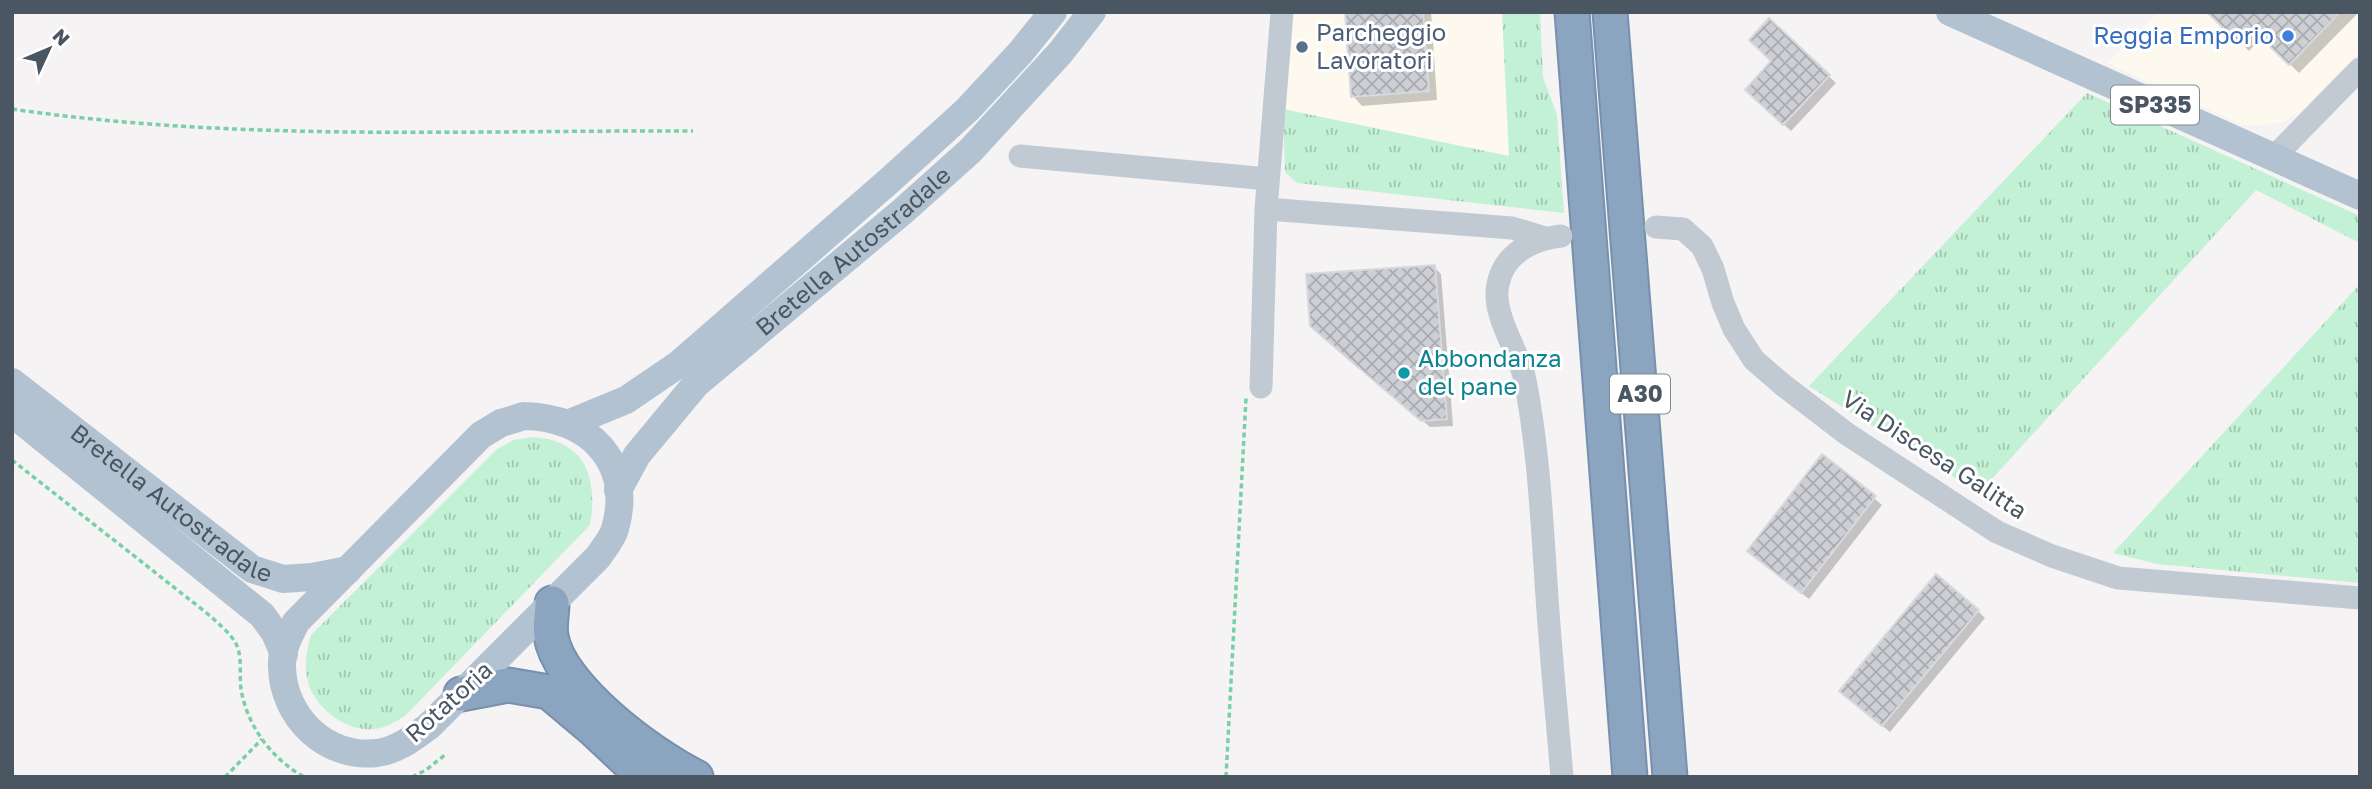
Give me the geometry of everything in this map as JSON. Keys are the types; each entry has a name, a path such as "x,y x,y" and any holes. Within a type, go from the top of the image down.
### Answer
{"highway":[{"name":"A30","path":"1572,12 1630,777"},
{"name":"A30","path":"1610,12 1670,777"},
{"path":"552,603 551,636 562,666 577,687 643,744 696,777"},
{"path":"1609,777 1623,683"},
{"path":"461,694 508,685 549,692 644,777"}],"main road":[{"name":"Bretella Autostradale","path":"570,423 626,400 679,363 967,110 1020,53 1053,12"},
{"name":"Bretella Autostradale","path":"618,490 637,455 696,384 903,211 970,150 1060,53 1092,12"},
{"name":"SP335","path":"1950,12 2360,196"},
{"name":"Bretella Autostradale","path":"12,382 252,569 283,579 312,578 348,570"},
{"name":"Bretella Autostradale","path":"12,413 262,615 275,633 284,654"},
{"name":"Rotatoria","path":"524,416 547,416 570,423 590,436 606,453 616,475 618,490 620,503 614,532 598,557 429,726 406,744 378,753 348,752 321,741 300,721 286,695 282,666 286,643 296,622 481,435 501,423 524,416"}],"street":[{"path":"1261,387 1266,209 1282,12"},
{"path":"2273,158 2360,69"},
{"path":"1020,156 1268,179"},
{"path":"1266,209 1512,228 1553,237 1527,245 1513,256 1501,272 1497,288 1500,310 1524,374 1531,413 1540,485 1562,777"},
{"name":"Via Discesa Galitta","path":"1656,227 1683,229 1702,246 1734,329 1754,360 1847,434 1997,532 2052,556 2118,578 2360,598"}],"path":[{"path":"12,109 142,124 228,129 693,131"},
{"path":"1226,777 1247,387 1261,387"},
{"path":"12,460 205,612 236,642 241,689 248,715 262,739 280,760 304,777"},
{"path":"225,777 262,739"},
{"path":"412,777 446,754"}],"shaded area":[{"path":"1292,12 1502,12 1509,156 1283,109"},
{"path":"2158,12 2360,12 2360,51 2301,111 2284,122 2243,125 2107,63"}],"green space":[{"path":"1502,12 1540,12 1543,77 1557,115 1564,213 1297,183 1285,172 1283,109 1509,156"},
{"path":"2087,93 2360,216 2360,243 2256,190 1979,493 1809,386"},
{"path":"2360,284 2360,583 2157,564 2113,553"},
{"path":"532,437 565,445 584,464 592,492 590,525 405,716 383,727 364,729 353,727 332,716 316,698 307,678 306,656 311,635 497,449 514,440"}],"building":[{"path":"1345,12 1423,12 1429,91 1351,97"},
{"name":"Reggia Emporio","path":"2207,12 2340,12 2289,65 2252,29 2238,43"},
{"path":"1769,18 1830,75 1783,125 1745,90 1771,61 1749,40"},
{"name":"Abbondanza del pane","path":"1435,265 1447,419 1421,421 1310,326 1306,274"},
{"path":"1822,454 1876,496 1801,593 1747,551"},
{"path":"1936,574 1979,610 1882,726 1839,691"}],"place":[{"name":"Reggia Emporio","path":"2288,36"},
{"name":"Parcheggio Lavoratori","path":"1302,47"},
{"name":"Abbondanza del pane","path":"1404,373"}]}
